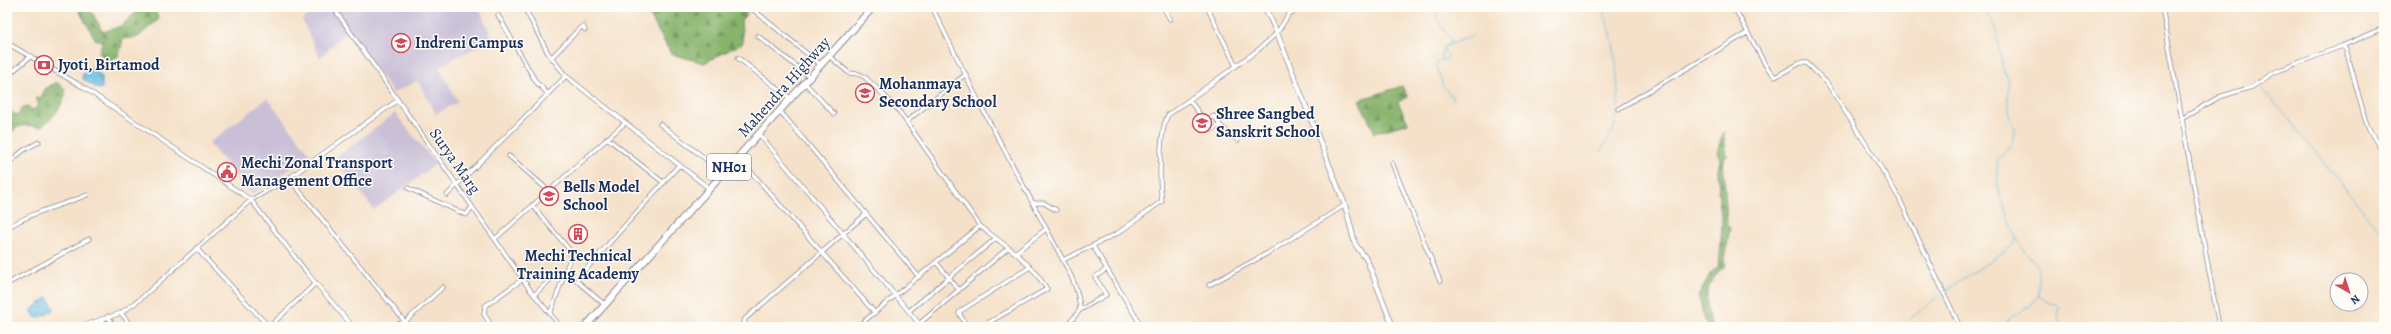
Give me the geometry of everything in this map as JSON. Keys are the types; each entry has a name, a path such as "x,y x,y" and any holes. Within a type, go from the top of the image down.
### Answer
{"highway":[{"name":"Mahendra Highway","path":"585,327 873,7"}],"street":[{"name":"Surya Marg","path":"333,7 534,295 561,327"},
{"path":"524,7 551,58 566,76 710,188"},
{"path":"750,7 821,65"},
{"path":"932,7 1046,229 1074,279 1079,296 1080,310"},
{"path":"1163,7 1170,19"},
{"path":"1206,7 1236,66"},
{"path":"1265,7 1277,33 1345,205 1355,244 1367,260 1393,327"},
{"path":"1064,260 1118,233 1162,201 1160,188 1163,129 1168,115 1236,66 1277,33 1289,14 1302,7"},
{"path":"1734,7 1747,33 1775,77 1800,63 1807,62 1827,83 1855,124 1899,198 1960,327"},
{"path":"2162,7 2194,180 2198,219 2219,327"},
{"path":"498,15 536,82 548,94"},
{"path":"551,58 580,28 583,26 585,30"},
{"path":"2183,118 2219,97 2252,87 2275,72 2384,28"},
{"path":"1618,109 1747,33"},
{"path":"758,36 810,77"},
{"path":"7,43 83,87 251,200 316,283 353,327"},
{"path":"2342,46 2346,49 2369,130 2384,154"},
{"path":"7,76 31,56"},
{"path":"829,56 849,73 860,74 866,78 907,121 980,226 1015,253 1030,267 1047,289 980,327"},
{"path":"738,58 790,99"},
{"path":"907,121 966,74"},
{"path":"447,195 566,76"},
{"path":"805,83 834,114"},
{"path":"79,327 120,313 138,301 251,200 289,178 398,100"},
{"path":"1189,100 1212,130 1220,125"},
{"path":"780,111 919,276"},
{"path":"1205,122 1214,116 1220,125 1238,141"},
{"path":"495,239 532,204 625,123"},
{"path":"660,124 724,173"},
{"path":"759,134 909,310 920,325 1008,248"},
{"path":"607,138 664,183"},
{"path":"7,164 24,150 39,142"},
{"path":"509,156 548,190"},
{"path":"738,157 875,313"},
{"path":"1392,163 1440,281"},
{"path":"606,305 577,281 579,277 679,165"},
{"path":"289,178 409,327"},
{"path":"408,188 466,215 472,207"},
{"path":"7,228 40,210 58,206 87,195"},
{"path":"1033,203 1044,202 1056,210"},
{"path":"532,204 572,253 550,314"},
{"path":"1209,285 1268,253 1345,205"},
{"path":"747,327 744,322 745,319 866,214"},
{"path":"858,327 980,226"},
{"path":"1015,253 1046,229"},
{"path":"7,284 89,238"},
{"path":"909,310 995,239"},
{"path":"1093,246 1142,327"},
{"path":"196,248 268,326"},
{"path":"936,262 959,290"},
{"path":"967,327 960,311 1030,267"},
{"path":"1066,327 1080,310 1106,296 1094,277 1107,269"},
{"path":"534,295 557,273"},
{"path":"492,327 484,314 485,306 523,279"},
{"path":"262,327 268,326 316,283"},
{"path":"388,327 405,322 443,287"},
{"path":"120,313 132,327"},
{"path":"108,316 114,327"},
{"path":"100,320 104,327"}],"shaded area":[{"path":"319,7 478,7 493,38 439,67 458,102 436,114 418,81 393,93 348,29 320,58 302,20"},
{"path":"267,98 311,155 251,195 209,143"},
{"path":"395,113 436,164 374,210 335,158"}],"green space":[{"path":"81,7 89,7 103,32 121,26 142,7 153,7 159,19 138,37 123,39 119,55 110,62 99,53 103,40 96,40 78,9"},
{"path":"645,7 742,7 748,13 741,20 743,43 704,63 671,54"},
{"path":"56,82 64,88 66,95 56,113 40,127 20,126 16,128 9,135 7,141 7,110 17,115 23,107 27,106 33,110 39,105 36,98 41,98 45,89"},
{"path":"1402,86 1408,97 1398,102 1408,123 1375,133 1359,100"},
{"path":"1723,132 1727,156 1723,158 1727,224 1730,228 1724,259 1726,266 1716,274 1707,292 1707,307 1712,327 1708,327 1704,319 1698,297 1710,274 1718,267 1720,256 1722,224 1718,190 1720,185 1717,174 1720,160 1718,149"}],"water":[{"path":"92,67 102,77 102,88 98,89 83,79 82,75"},
{"path":"48,297 54,309 46,315 36,318 31,310"}],"waterway":[{"path":"1435,7 1437,20 1452,41 1443,48 1441,58 1443,60 1436,63 1443,86 1453,98 1452,100"},
{"path":"1601,7 1613,44 1617,69 1618,107"},
{"path":"1981,7 1990,18 1996,31 2003,71 2008,79 2009,111 2015,129 2012,143 1997,161 1998,189 2017,240 2025,252"},
{"path":"1445,47 1473,35"},
{"path":"1443,49 1449,57 1443,60"},
{"path":"2260,87 2282,111 2384,236"},
{"path":"1600,152 1613,131 1618,111"},
{"path":"1947,290 2011,247 2016,239"},
{"path":"2027,254 2038,267 2039,296 2049,303 2057,304 2060,307 2058,316 2062,327"},
{"path":"1910,319 1940,295"},
{"path":"2006,327 2007,320 2030,306 2038,296"}],"place":[{"name":"Indreni Campus","path":"401,43"},
{"name":"Jyoti, Birtamod","path":"44,65"},
{"name":"Mohanmaya Secondary School","path":"865,93"},
{"name":"Shree Sangbed Sanskrit School","path":"1202,123"},
{"name":"Mechi Zonal Transport Management Office","path":"227,172"},
{"name":"Bells Model School","path":"549,196"},
{"name":"Mechi Technical Training Academy","path":"578,234"}]}
